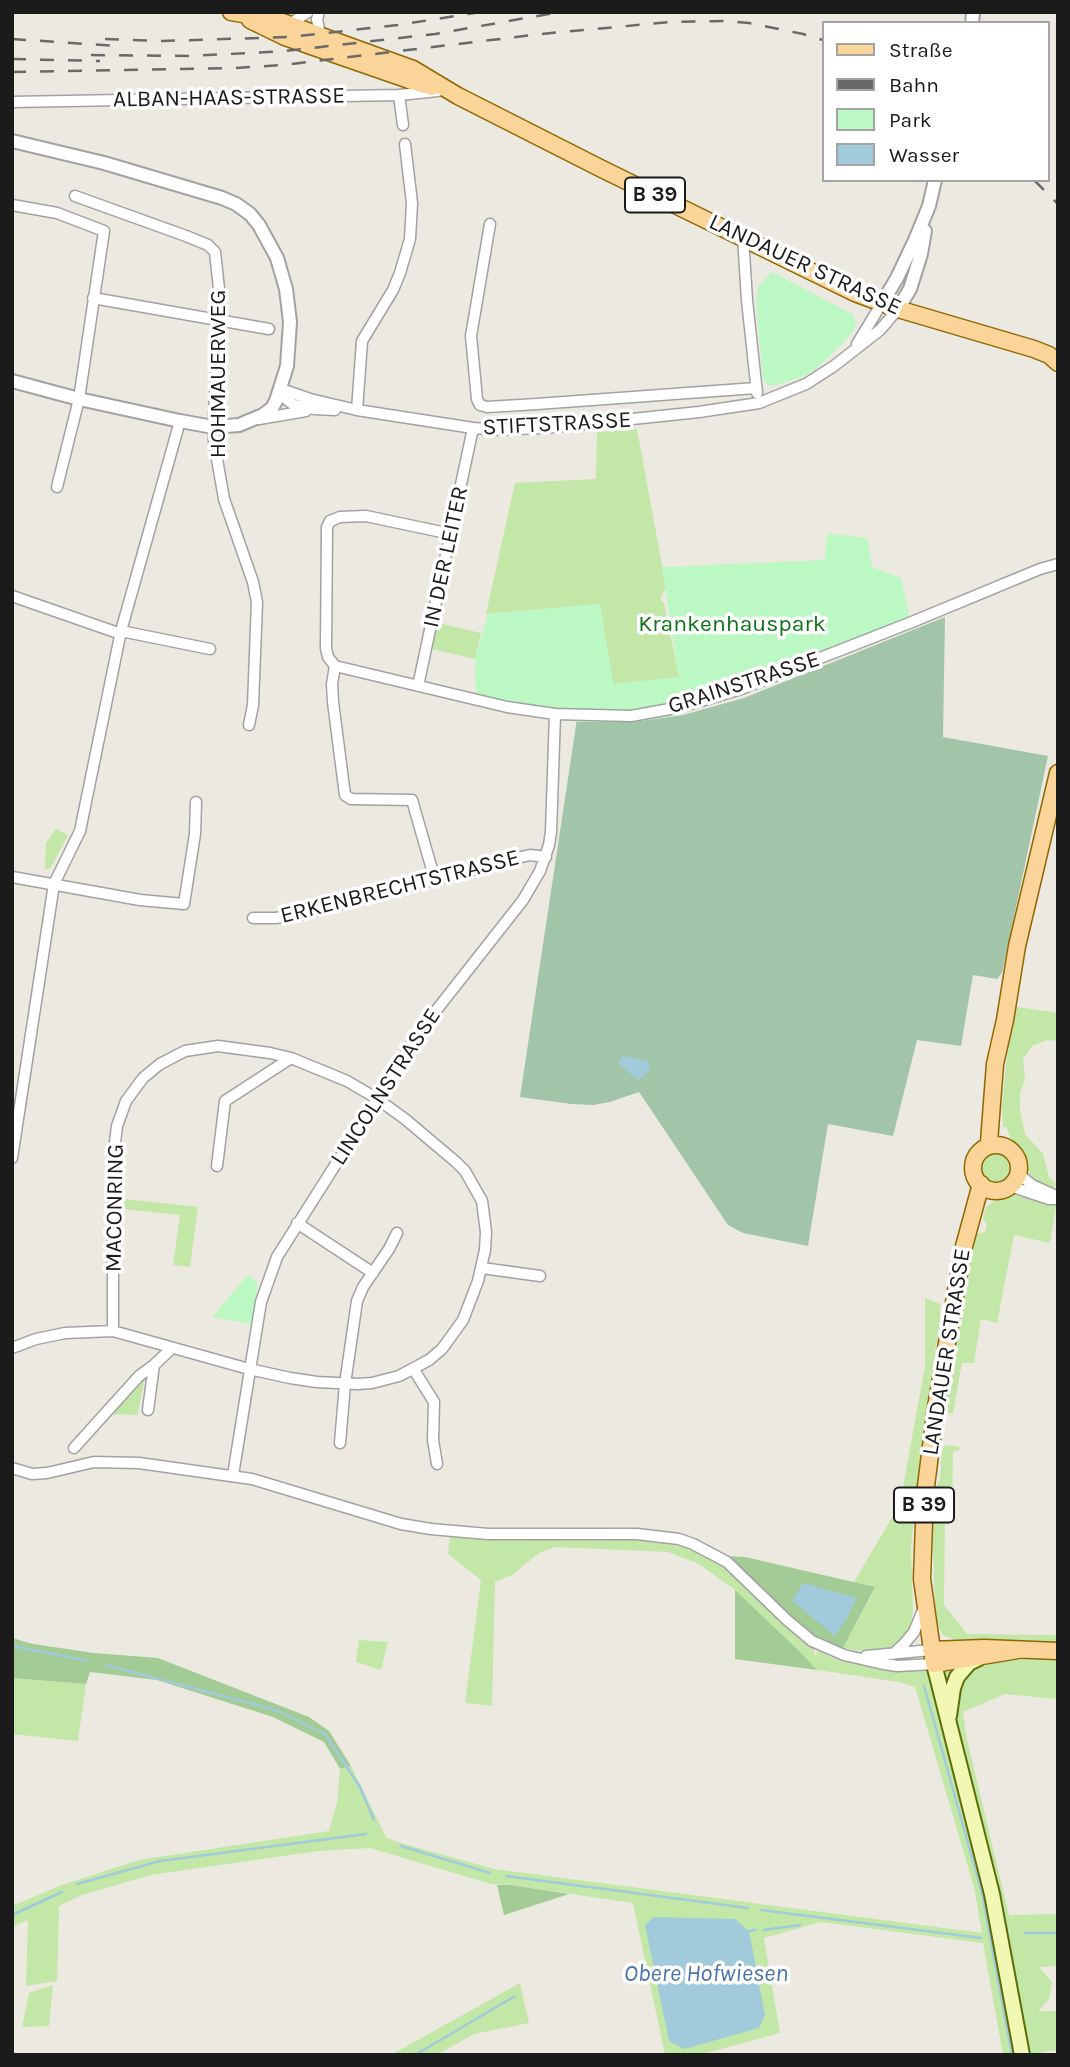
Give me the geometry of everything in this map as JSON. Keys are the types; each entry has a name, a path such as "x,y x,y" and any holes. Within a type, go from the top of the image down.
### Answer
{"main road":[{"name":"LANDAUER STRASSE","path":"231,12 263,16 290,24 413,69 446,90 843,287 898,309 1034,349 1049,355 1058,363"},
{"name":"LANDAUER STRASSE","path":"231,12 285,37 446,90"},
{"name":"LANDAUER STRASSE","path":"933,1657 922,1567 931,1439 961,1259 971,1222 986,1187 975,1175 974,1165 978,1154 987,1147 990,1137 995,1063 1020,931 1058,773"},
{"name":"LANDAUER STRASSE","path":"1005,1020 999,1109 1004,1146 1015,1154 1018,1160 1014,1180"},
{"path":"987,1147 1004,1146"},
{"path":"986,1187 1004,1189 1014,1180"},
{"path":"933,1657 953,1648 1058,1651"},
{"path":"933,1657 979,1658 1018,1650"},
{"path":"933,1657 992,1894 1022,2055"},
{"path":"950,1731 950,1702 957,1676 979,1658"}],"street":[{"path":"290,24 308,12"},
{"path":"319,12 317,19 320,35"},
{"name":"ALBAN-HAAS-STRASSE","path":"12,102 399,95 446,90"},
{"path":"399,95 403,125"},
{"path":"12,141 104,163 236,204 250,214 268,238 282,273 290,313 289,351 281,389 272,408 253,420 230,427 180,421 12,381"},
{"path":"356,410 360,347 393,290 410,239 412,203 405,144"},
{"path":"898,309 907,296 915,275 935,182"},
{"name":"HOHMAUERWEG","path":"75,196 213,248 217,260 221,320 215,449 224,499 253,582 257,603 253,705 249,725"},
{"path":"12,205 57,213 104,231 79,399 57,487"},
{"path":"881,303 907,259 929,206"},
{"path":"490,224 472,323 471,348 478,399 482,407 756,388"},
{"path":"743,237 759,403"},
{"path":"93,298 269,329"},
{"name":"STIFTSTRASSE","path":"856,348 881,303"},
{"name":"STIFTSTRASSE","path":"281,389 356,410 501,430 584,425 699,412 759,403 812,381 880,330 898,309"},
{"name":"STIFTSTRASSE","path":"281,389 290,403 301,407 356,410"},
{"name":"STIFTSTRASSE","path":"253,420 314,409"},
{"path":"12,1158 54,884 80,831 121,633 180,421"},
{"name":"IN DER LEITER","path":"418,686 473,428"},
{"path":"435,880 412,800 351,799 345,795 332,702 335,666 328,657 326,648 327,527 330,521 340,517 366,516 451,534"},
{"name":"GRAINSTRASSE","path":"335,666 507,707 555,714 631,716 681,707 723,694 1058,564"},
{"path":"12,596 121,633 209,649"},
{"name":"LINCOLNSTRASSE","path":"233,1475 265,1286 277,1257 426,1022 523,900 546,857 551,832 555,714"},
{"path":"12,877 140,900 184,904 195,834 196,802"},
{"name":"ERKENBRECHTSTRASSE","path":"253,918 299,915 517,858 530,855 546,857"},
{"name":"MACONRING","path":"204,1047 234,1047 291,1058 338,1076 376,1098 456,1162 472,1182 482,1201 485,1250 482,1268 463,1320 442,1349 414,1370 398,1377 372,1383 345,1384 290,1378 249,1369 113,1331 114,1142 120,1113 133,1089 143,1078 160,1064 185,1051 204,1047"},
{"path":"217,1166 225,1101 291,1058"},
{"path":"1014,1180 1048,1199 1058,1198"},
{"path":"297,1223 373,1273"},
{"path":"340,1443 357,1301 397,1233"},
{"path":"482,1268 540,1276"},
{"path":"12,1348 36,1339 65,1333 113,1331"},
{"path":"74,1448 139,1376 172,1348"},
{"path":"148,1410 154,1366"},
{"path":"414,1370 434,1402 433,1440 437,1464"},
{"path":"12,1468 32,1474 80,1464 117,1461 233,1475 342,1508 431,1529 488,1534 637,1534 666,1537 707,1550 727,1562 812,1641 862,1660 897,1666 933,1657"},
{"path":"892,1654 914,1632 925,1604"},
{"path":"844,1654 933,1657"}],"green space":[{"path":"772,272 854,315 856,326 846,340 816,369 802,377 772,386 763,379 756,302 758,287"},
{"path":"637,429 666,587 660,600 664,603 679,677 613,685 600,604 486,614 515,483 596,479 597,432"},
{"name":"Krankenhauspark","path":"827,533 867,538 872,567 901,578 910,618 740,685 682,699 683,715 632,722 577,722 577,712 476,697 475,659 488,614 600,604 613,684 679,677 662,567 825,560"},
{"path":"945,617 943,737 1048,756 1002,973 997,979 973,975 961,1046 917,1040 893,1136 828,1124 808,1246 743,1233 728,1225 639,1092 593,1105 520,1097 578,712 632,722 683,715 744,698"},
{"path":"438,623 481,633 475,659 432,649"},
{"path":"56,829 68,835 50,869 45,869 46,843"},
{"path":"1018,1007 1058,1013 1058,1041 1047,1040 1032,1046 1023,1059 1025,1080 1020,1093 1025,1134 1043,1154 1049,1177 1056,1184 1054,1188 1034,1179 1028,1171 1024,1154 1011,1140 1006,1127 1003,1127 1002,1107 1010,1024 1013,1009"},
{"path":"997,1151 1009,1156 1014,1168 1009,1180 997,1185 985,1180 980,1168 985,1156"},
{"path":"1014,1195 1056,1206 1050,1243 1014,1235 997,1323 981,1319 974,1363 962,1363 953,1413 944,1413 975,1235 985,1232 987,1225 983,1218 986,1207 999,1198"},
{"path":"125,1199 198,1207 190,1267 173,1265 180,1215 124,1209"},
{"path":"248,1275 258,1283 252,1324 212,1317"},
{"path":"925,1298 940,1304 940,1321 914,1515 911,1548 911,1626 906,1638 898,1646 886,1650 843,1648 875,1588 854,1582 900,1504 925,1366"},
{"path":"145,1378 137,1415 110,1414"},
{"path":"945,1445 959,1447 961,1450 953,1451 952,1512 945,1513 944,1605 967,1634 1058,1635 1058,1643 956,1640 943,1635 939,1628 935,1609 932,1512"},
{"path":"451,1525 529,1538 642,1537 699,1551 746,1576 811,1633 815,1656 818,1651 840,1661 906,1672 1011,1658 1058,1658 1058,1699 1005,1694 963,1712 967,1740 1009,1915 1058,1914 1058,1966 1039,1967 1052,1982 1049,1999 1038,2011 1058,2011 1058,2050 1041,2052 1041,2055 1003,2055 983,1943 821,1922 764,1938 780,2033 699,2055 665,2055 633,1903 491,1884 370,1848 318,1851 151,1875 82,1895 59,1906 57,1981 26,1986 28,1920 12,1927 12,1906 62,1885 139,1860 329,1831 337,1803 340,1769 351,1766 386,1837 494,1869 982,1933 974,1887 915,1687 899,1682 817,1670 735,1590 699,1564 668,1552 555,1547 539,1553 512,1575 495,1582 492,1706 465,1703 481,1580 448,1554"},
{"path":"724,1556 745,1557 875,1587 843,1648 811,1633"},
{"path":"735,1590 800,1652 817,1670 735,1659"},
{"path":"12,1638 33,1644 94,1653 158,1658 309,1717 329,1731 351,1766 340,1769 324,1742 273,1717 157,1680 90,1672 86,1684 12,1678"},
{"path":"359,1640 388,1642 381,1670 356,1662"},
{"path":"12,1678 86,1684 78,1741 12,1734"},
{"path":"497,1885 511,1885 569,1894 504,1915"},
{"path":"520,1983 529,2023 474,2034 437,2055 391,2055"},
{"path":"53,1985 49,2026 22,2027 29,1993"}],"water":[{"path":"623,1056 649,1061 650,1070 638,1080 618,1063"},
{"path":"803,1583 857,1598 835,1636 792,1601"},
{"name":"Obere Hofwiesen","path":"654,1917 735,1919 749,1931 765,2015 759,2028 684,2049 669,2041 645,1925"}],"waterway":[{"path":"12,1646 88,1661"},
{"path":"106,1665 276,1710 325,1734 360,1787 374,1820"},
{"path":"924,1686 982,1893 1012,2055"},
{"path":"77,1884 160,1861 366,1834"},
{"path":"401,1846 490,1873"},
{"path":"506,1876 748,1908"},
{"path":"12,1915 62,1892"},
{"path":"761,1910 981,1938"},
{"path":"764,1930 800,1925"},
{"path":"749,1931 755,1930"},
{"path":"1025,1933 1058,1933"},
{"path":"415,2055 515,1996"}],"railway":[{"path":"105,39 162,41 290,37 398,25 481,12"},
{"path":"91,55 191,56 285,51 435,34 560,12"},
{"path":"12,72 283,65 541,34 670,22 749,23 822,40"},
{"path":"12,39 117,46"},
{"path":"12,59 100,61"},
{"path":"1036,182 1058,204"}]}
